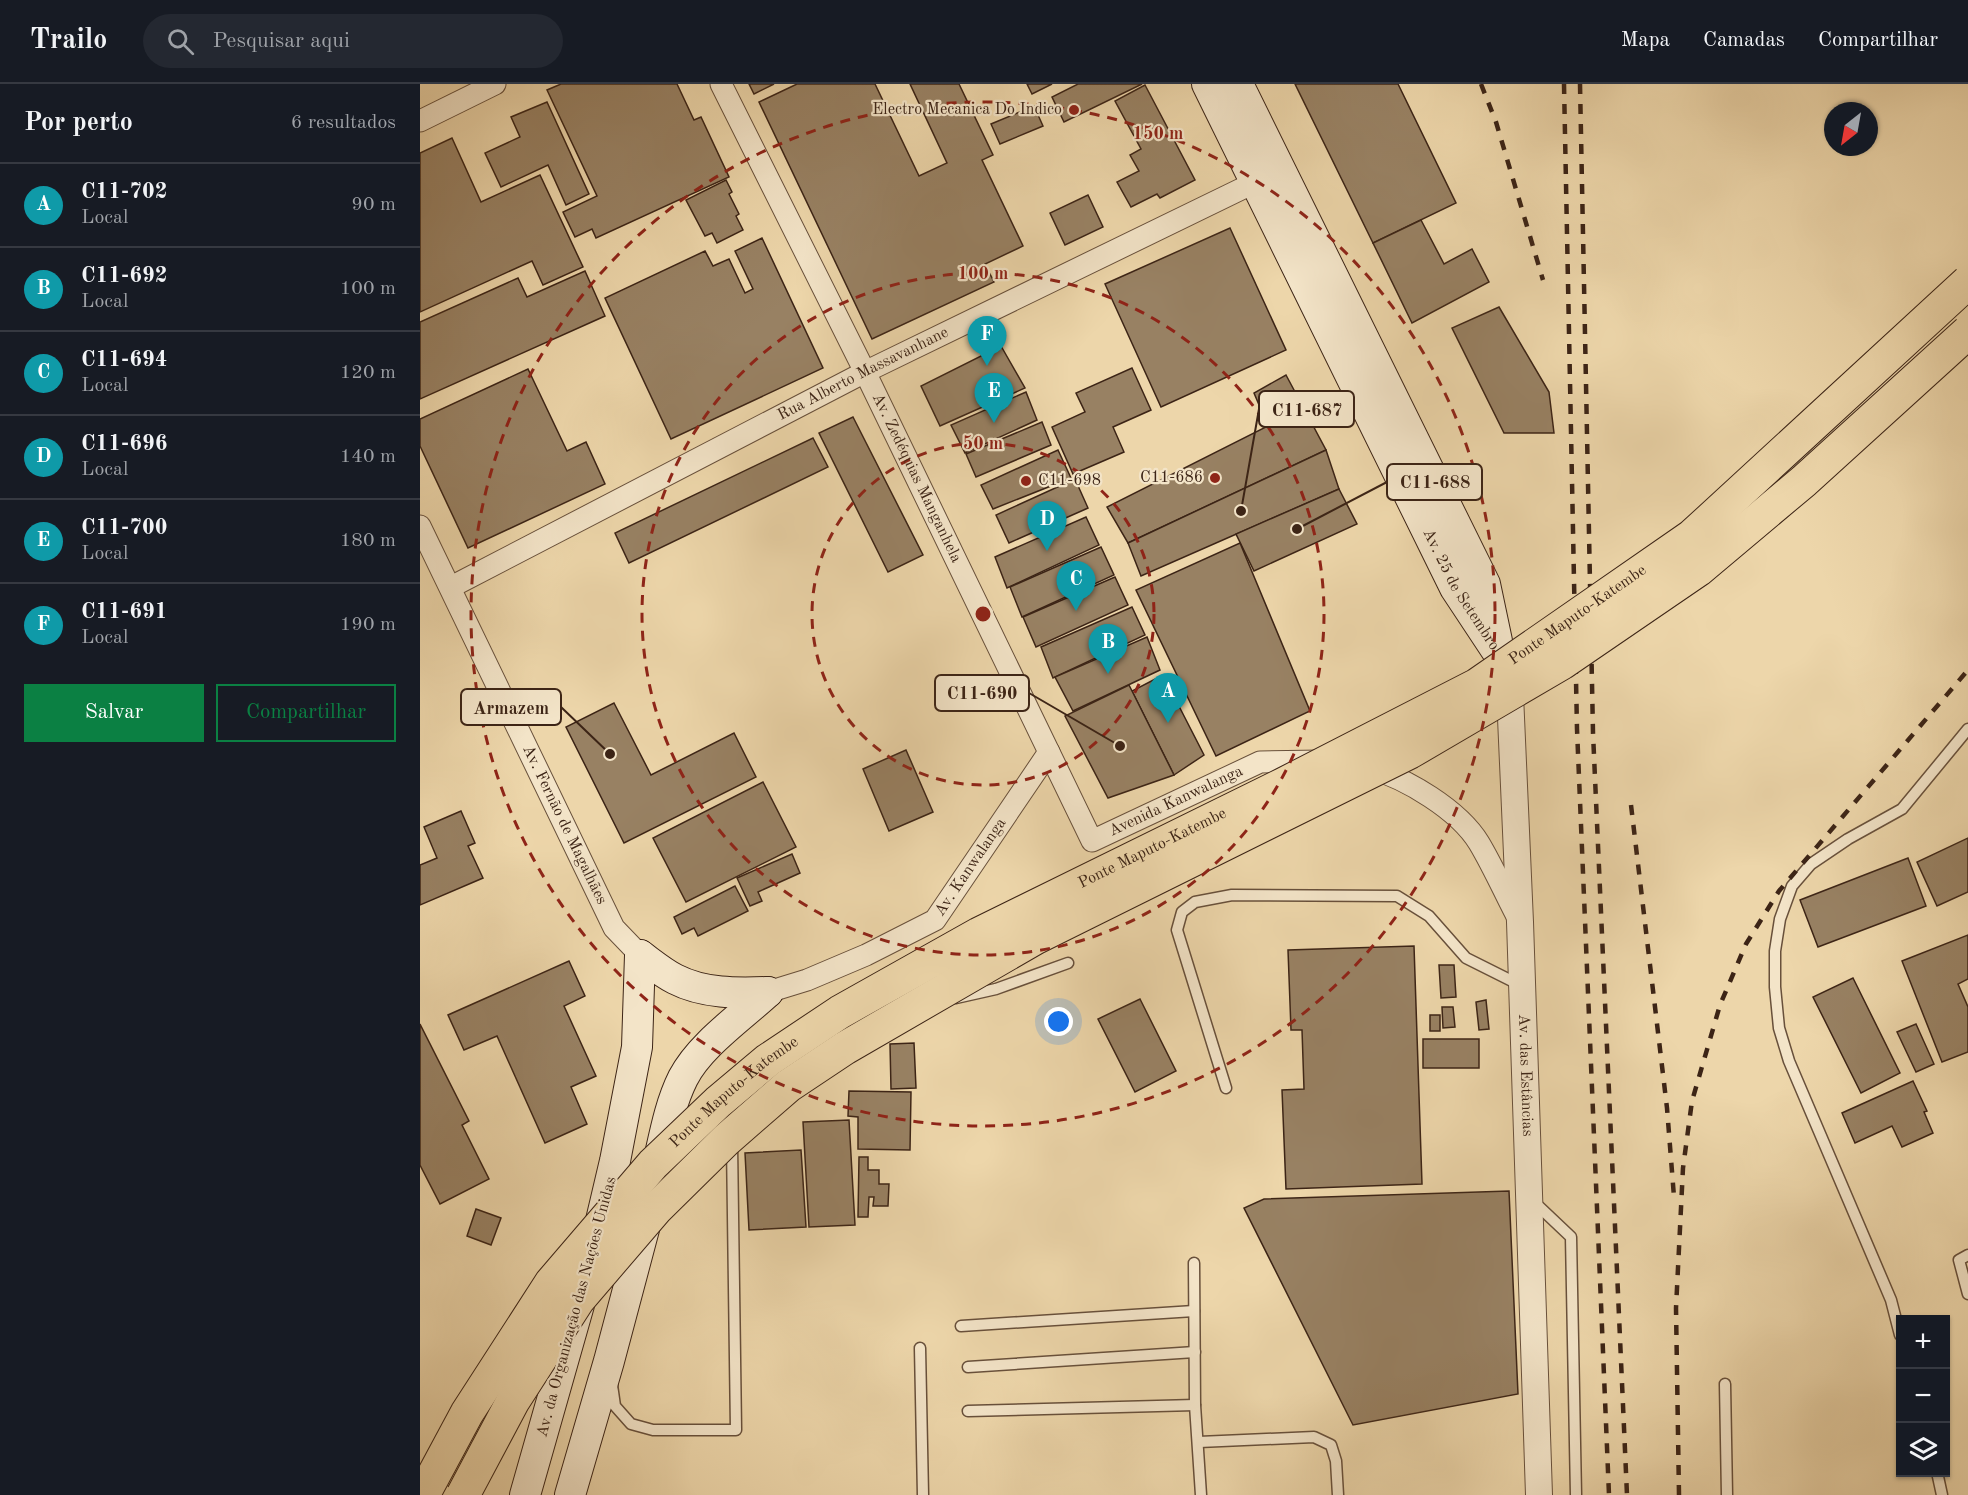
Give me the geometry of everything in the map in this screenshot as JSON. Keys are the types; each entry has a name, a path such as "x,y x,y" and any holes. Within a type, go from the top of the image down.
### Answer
{"highway":[{"name":"Ponte Maputo-Katembe","path":"423,1495 467,1413 551,1283 653,1164 718,1102 768,1060 840,1012 979,934 1284,784 1477,685 1692,536 1968,282"},
{"name":"Ponte Maputo-Katembe","path":"463,1495 513,1401 578,1299 656,1209 726,1140 788,1086 845,1048 1035,938 1410,752 1563,663 1698,570 1804,481 1968,332"}],"main road":[{"name":"Av. 25 de Setembro","path":"1207,84 1267,177"},
{"name":"Av. 25 de Setembro","path":"1238,84 1267,177 1455,588 1500,656"},
{"path":"640,955 676,979 698,987 728,994 768,992"},
{"name":"Av. da Organização das Nações Unidas","path":"525,1495 570,1344 608,1193 637,1047 640,955"},
{"path":"570,1495 651,1204 669,1114 684,1077 704,1050 768,992"}],"street":[{"path":"420,121 495,84"},
{"name":"Av. Zedéquias Manganhela","path":"721,84 865,372 1092,841"},
{"name":"Rua Alberto Massavanhane","path":"450,587 865,372 1267,177"},
{"name":"Av. Fernão de Magalhães","path":"420,526 614,928 640,955"},
{"name":"Av. das Estâncias","path":"1500,656 1510,695 1539,1495"},
{"name":"Av. Kanwalanga","path":"768,992 807,980 866,955 935,920 1048,752"},
{"name":"Avenida Kanwalanga","path":"1092,841 1260,762 1342,761 1382,772 1417,790 1459,818 1479,842 1520,922"}],"lane":[{"path":"1896,1319 1891,1300 1789,1062 1779,1028 1775,987 1775,951 1780,920 1792,886 1811,864 1848,839 1902,809 1968,729"},
{"path":"1226,1088 1178,930 1182,912 1195,902 1232,894 1397,896 1429,916 1466,958 1522,986"},
{"path":"875,1017 996,988 1068,963"},
{"path":"609,1361 615,1406 631,1424 653,1430 736,1430 732,1128 754,1100"},
{"path":"1529,1197 1571,1237 1576,1495"},
{"path":"1968,1255 1959,1260 1968,1294"},
{"path":"1194,1263 1195,1405 1201,1495"},
{"path":"961,1326 1194,1311"},
{"path":"920,1348 923,1495"},
{"path":"968,1367 1195,1352"},
{"path":"1725,1384 1727,1495"},
{"path":"968,1411 1195,1405"},
{"path":"1199,1442 1314,1437 1331,1445 1336,1461 1338,1495"},
{"path":"1938,1477 1942,1495"}],"building":[{"path":"561,84 677,84 694,120 701,117 729,177 596,238 592,229 575,237 563,212 597,196 547,90"},
{"path":"749,84 774,84 754,94"},
{"path":"797,84 875,84 919,176 947,163 910,84 959,84 993,155 982,160 1023,246 985,264 994,282 872,339 759,102"},
{"path":"1027,84 1052,84 1032,94"},
{"name":"Electro Mecanica Do Indico","path":"1078,84 1142,84 1064,122 1052,97"},
{"path":"1295,84 1398,84 1456,203 1373,243"},
{"path":"1145,85 1195,180 1160,198 1157,194 1131,207 1117,182 1139,171 1130,155 1141,149 1115,101"},
{"path":"547,102 589,194 566,205 548,165 501,187 485,153 520,137 511,117"},
{"path":"1034,106 1043,126 1000,144 991,124"},
{"path":"452,138 481,202 540,175 583,267 543,285 532,261 420,312 420,153"},
{"path":"726,180 732,192 729,194 739,214 736,216 743,230 717,243 712,233 705,236 686,200"},
{"path":"1088,195 1103,227 1065,245 1050,213"},
{"path":"1421,220 1444,264 1472,249 1489,282 1412,323 1373,243"},
{"path":"1230,228 1286,350 1161,407 1105,284"},
{"path":"762,238 823,368 671,439 605,298 705,251 713,266 729,259 745,293 753,289 735,251"},
{"path":"585,271 605,316 420,399 420,322 518,278 527,297"},
{"path":"1499,307 1549,392 1554,433 1504,433 1452,328"},
{"path":"1001,346 1025,388 940,426 921,386"},
{"path":"1132,368 1151,410 1113,427 1124,452 1073,474 1052,427 1085,412 1076,393"},
{"path":"528,369 567,451 586,442 605,484 468,548 420,446 420,419"},
{"name":"C11-686","path":"1286,375 1326,450 1128,543 1107,507 1268,426 1254,393"},
{"path":"1026,392 1037,420 965,453 951,425"},
{"path":"853,417 923,555 888,572 819,433"},
{"path":"1042,422 1051,445 976,477 966,454"},
{"path":"813,438 828,467 629,563 615,533"},
{"name":"C11-698","path":"1058,450 1071,478 993,509 981,485"},
{"path":"1326,450 1339,489 1141,576 1128,543"},
{"path":"1075,479 1088,508 1009,543 996,515"},
{"path":"1339,489 1357,524 1254,571 1236,534"},
{"path":"1086,517 1099,545 1007,588 995,557"},
{"path":"1240,543 1310,711 1216,756 1136,590"},
{"path":"1101,547 1114,575 1022,617 1010,587"},
{"path":"1115,577 1128,605 1036,647 1023,617"},
{"path":"1132,607 1145,635 1053,678 1041,647"},
{"path":"1147,637 1160,670 1073,711 1055,677"},
{"path":"1163,675 1204,755 1174,775 1132,691"},
{"path":"1129,685 1174,775 1108,798 1065,716"},
{"path":"614,703 651,775 734,733 756,777 624,843 566,727"},
{"path":"906,750 933,812 889,831 863,769"},
{"path":"763,782 796,847 686,902 653,838"},
{"path":"461,811 475,843 468,846 483,878 420,905 420,865 437,858 424,827"},
{"path":"1968,838 1968,892 1937,906 1917,862"},
{"path":"792,854 800,873 758,892 762,901 750,906 737,878"},
{"path":"1908,858 1926,906 1818,947 1800,900"},
{"path":"735,886 748,911 698,936 694,928 682,934 674,917"},
{"path":"1968,935 1968,979 1958,984 1968,1007 1968,1052 1942,1062 1902,961"},
{"path":"1414,946 1422,1184 1286,1189 1282,1090 1304,1089 1302,1030 1291,1030 1288,950"},
{"path":"569,961 585,996 564,1006 596,1076 571,1087 587,1124 545,1143 497,1036 464,1050 448,1015"},
{"path":"1439,965 1454,965 1456,997 1441,998"},
{"path":"1853,978 1900,1073 1861,1093 1813,997"},
{"path":"1140,999 1176,1071 1135,1092 1098,1019"},
{"path":"1486,1000 1489,1029 1479,1030 1476,1002"},
{"path":"1442,1007 1453,1007 1455,1027 1443,1028"},
{"path":"1430,1015 1440,1015 1440,1031 1430,1031"},
{"path":"420,1024 469,1121 462,1125 489,1179 440,1204 420,1165"},
{"path":"1916,1024 1934,1064 1916,1072 1897,1032"},
{"path":"1423,1039 1479,1039 1479,1068 1423,1068"},
{"path":"914,1043 916,1088 891,1089 890,1044"},
{"path":"1913,1081 1927,1111 1924,1112 1933,1133 1902,1147 1892,1126 1855,1143 1842,1113"},
{"path":"849,1091 911,1092 910,1150 858,1149 858,1117 848,1116"},
{"path":"849,1120 855,1225 809,1227 803,1122"},
{"path":"801,1150 806,1227 749,1230 745,1153"},
{"path":"859,1157 868,1157 868,1170 879,1170 879,1184 889,1184 888,1206 873,1206 874,1197 869,1197 868,1217 858,1217"},
{"path":"1509,1191 1518,1394 1353,1425 1244,1208 1264,1199"},
{"path":"476,1209 501,1218 491,1245 467,1236"}],"railway":[{"path":"1481,84 1496,122 1543,280"},
{"path":"1564,84 1577,729 1609,1495"},
{"path":"1580,84 1593,733 1627,1495"},
{"path":"1679,1495 1676,1308 1683,1168 1692,1101 1720,1005 1746,944 1779,891 1968,670"},
{"path":"1631,805 1667,1108 1674,1197"}],"place":[{"name":"Electro Mecanica Do Indico","path":"1074,110"},
{"name":"C11-691","path":"987,366"},
{"name":"C11-700","path":"994,423"},
{"name":"C11-686","path":"1215,478"},
{"name":"C11-698","path":"1026,481"},
{"name":"C11-687","path":"1241,511"},
{"name":"C11-688","path":"1297,529"},
{"name":"C11-696","path":"1047,551"},
{"name":"C11-694","path":"1076,611"},
{"name":"C11-692","path":"1108,674"},
{"name":"C11-702","path":"1168,723"},
{"name":"C11-690","path":"1120,746"},
{"name":"Armazem","path":"610,754"}]}
